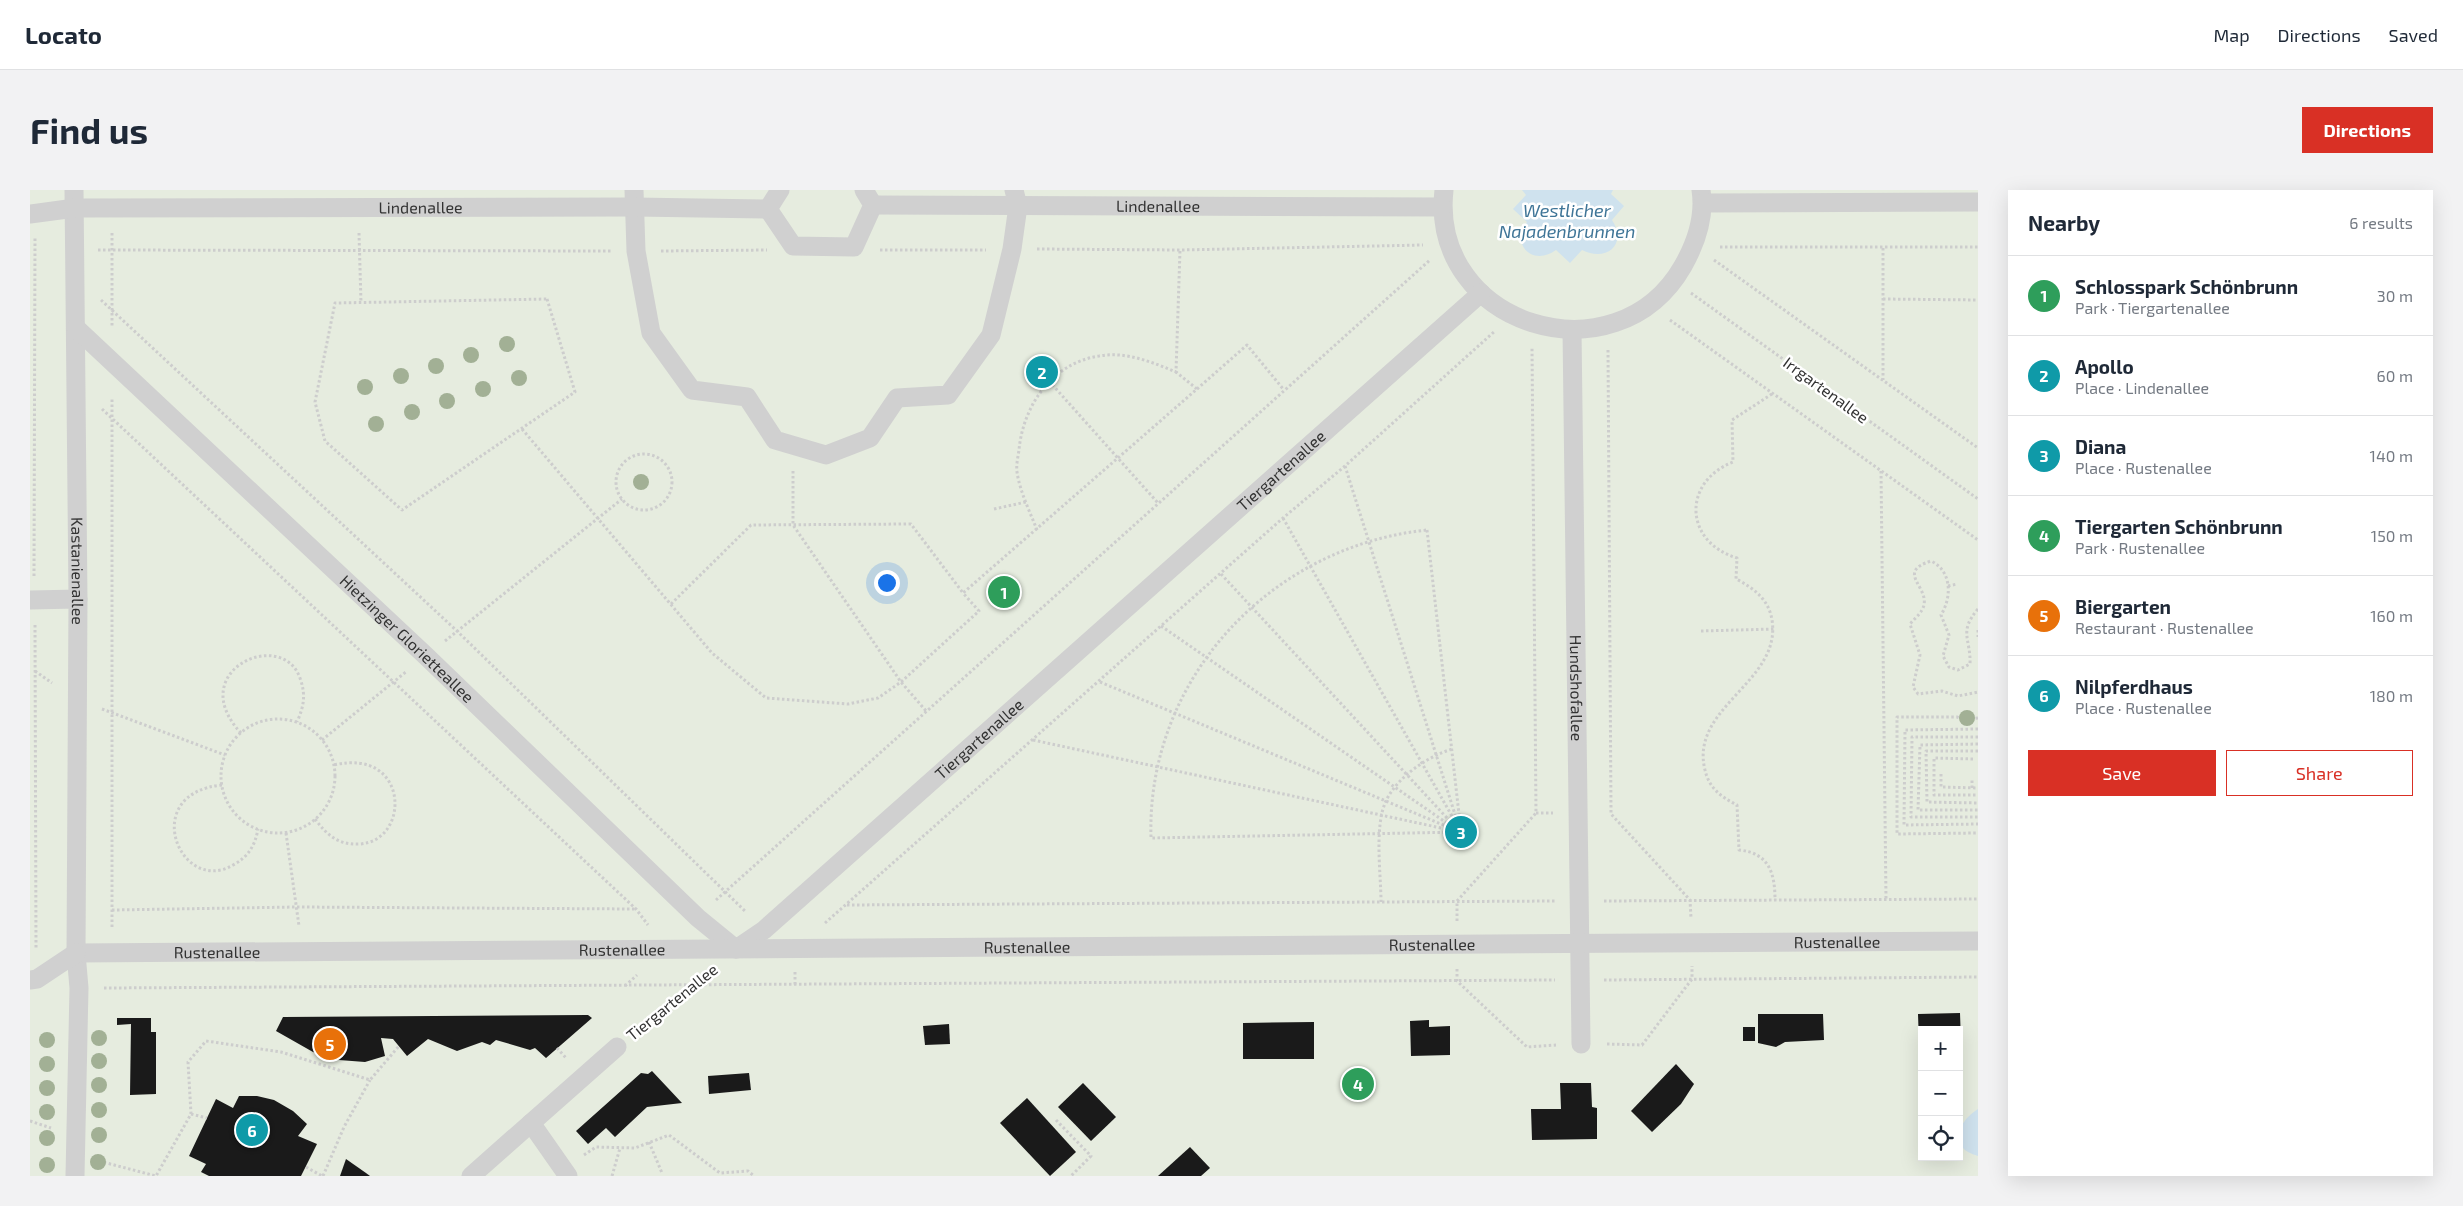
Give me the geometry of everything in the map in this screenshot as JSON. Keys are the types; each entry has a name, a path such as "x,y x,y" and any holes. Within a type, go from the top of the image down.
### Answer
{"street":[{"path":"780,190 768,209 793,246 854,247"},
{"path":"1443,199 1449,244 1462,270 1481,293 1512,316 1532,324 1572,330 1608,325 1629,317 1649,306 1674,282 1694,247 1702,197 1978,202"},
{"name":"Lindenallee","path":"854,247 869,198 1443,199"},
{"path":"635,199 636,251 651,333 692,390 747,397 775,440 826,455 870,438 897,398 948,395 991,335 1012,249 1016,198"},
{"name":"Lindenallee","path":"30,214 75,199 112,208 359,207 635,199 768,209"},
{"name":"Kastanienallee","path":"75,199 78,599 76,953 79,988 76,1176"},
{"name":"Tiergartenallee","path":"736,949 764,930 1481,293"},
{"name":"Hietzinger Glorietteallee","path":"76,328 426,656 698,918 736,949"},
{"name":"Hundshofallee","path":"1572,330 1581,1044"},
{"path":"30,600 78,599"},
{"name":"Rustenallee","path":"76,953 1978,940"},
{"path":"30,980 37,979 76,953"},
{"name":"Tiergartenallee","path":"471,1176 617,1046"},
{"path":"531,1123 565,1173"}],"path":[{"path":"359,207 360,303"},
{"path":"112,208 112,953"},
{"path":"854,247 886,252 1012,249 1180,250 1449,244"},
{"path":"698,918 724,892 1449,244"},
{"path":"75,250 763,251 793,246"},
{"path":"1694,247 1978,247"},
{"path":"1694,247 1978,448"},
{"path":"1883,248 1883,380"},
{"path":"1176,372 1180,250"},
{"path":"75,275 456,632 764,930"},
{"name":"Irrgartenallee","path":"1674,282 1978,499"},
{"path":"548,299 575,392 522,429 402,510 325,441 315,402 335,303 548,299"},
{"path":"1883,300 1978,300"},
{"path":"1649,306 1978,540"},
{"path":"795,986 794,948 848,905 1282,518 1345,466 1512,316"},
{"path":"1532,324 1536,812 1456,901 1457,981 1527,1047 1581,1044 1642,1045 1692,979 1690,900 1611,814 1608,325"},
{"path":"963,593 1247,345 1284,390"},
{"path":"1037,530 1017,472 1020,438 1029,407 1049,381 1075,364 1099,356 1134,357 1176,372 1196,389"},
{"path":"1049,381 1158,504"},
{"path":"76,385 636,909 666,949 625,986"},
{"path":"1772,394 1732,420 1733,462 1718,467 1701,486 1696,497 1695,509 1702,533 1708,542 1724,555 1737,558 1736,579 1753,589 1766,602 1772,615 1774,629 1772,645 1766,658 1728,703 1710,729 1702,751 1706,776 1715,791 1737,805 1739,850 1752,852 1770,868 1774,876 1775,900"},
{"path":"522,429 712,653 766,698 848,704 878,698 902,682 979,611 963,593 911,524 751,525 671,604"},
{"path":"793,446 793,525 902,682 927,712"},
{"path":"648,454 665,463 670,471 671,489 662,504 646,510 628,506 622,499 616,482 622,464 630,458 648,454"},
{"path":"1345,466 1461,832"},
{"path":"1882,471 1886,900"},
{"path":"322,740 622,499"},
{"path":"994,509 1026,502"},
{"path":"1282,518 1461,832"},
{"path":"1427,530 1461,832 1151,838 1152,793 1168,730 1205,658 1227,631 1251,607 1309,567 1331,555 1370,541 1427,530"},
{"path":"1978,608 1967,624 1965,634 1971,654 1970,664 1958,670 1949,666 1943,656 1949,635 1941,615 1948,600 1947,579 1938,564 1931,561 1922,564 1916,570 1914,578 1924,597 1924,605 1910,624 1920,655 1913,687 1918,694 1942,691 1958,696 1978,692"},
{"path":"1221,574 1461,832"},
{"path":"1948,586 1957,584"},
{"path":"1161,626 1461,832"},
{"path":"1701,631 1774,629"},
{"path":"1978,630 1978,637"},
{"path":"241,733 226,711 222,694 224,683 229,673 237,666 260,656 271,655 282,658 298,672 304,688 305,701 297,722"},
{"path":"35,671 77,700 225,755"},
{"path":"1100,682 1175,715 1461,832"},
{"path":"1978,718 1964,720 1957,717 1897,718 1897,834 1978,833"},
{"path":"282,719 297,722 310,729 322,740 334,766 335,780 332,795 325,809 315,819 302,828 272,833 258,829 245,822 234,812 226,800 222,785 222,770 225,755 241,733 254,725 268,720 282,719"},
{"path":"1978,729 1905,730 1904,825 1978,824"},
{"path":"1978,737 1912,737 1911,817 1978,816"},
{"path":"1033,740 1461,832"},
{"path":"1978,744 1920,745 1918,810 1978,810"},
{"path":"1381,902 1380,834 1386,801 1407,774 1436,754 1452,749"},
{"path":"1978,751 1926,751 1927,802 1978,803"},
{"path":"1973,759 1934,758 1934,795 1978,795"},
{"path":"315,819 325,832 335,840 350,844 365,844 383,835 392,822 396,806 392,788 386,777 374,766 363,762 348,762 334,766"},
{"path":"1941,774 1941,787 1978,788"},
{"path":"1972,780 1972,788"},
{"path":"222,785 206,786 178,806 174,823 176,840 182,854 191,864 204,870 230,867 242,860 250,851 255,842 258,829"},
{"path":"286,832 302,951"},
{"path":"848,905 1978,899"},
{"path":"112,910 296,907 636,909"},
{"name":"Tiergartenallee","path":"617,1046 697,986 736,949"},
{"path":"79,988 795,986 1978,977"},
{"path":"30,1121 56,1130 76,1155 156,1176 191,1114 188,1062 206,1041 281,1052 370,1080"},
{"path":"306,1167 323,1176 344,1128 370,1080 399,1046"},
{"path":"191,1114 207,1118"},
{"path":"1056,1120 1091,1156 1071,1176"},
{"path":"565,1173 596,1147 635,1148 669,1135 720,1174 748,1171 753,1176"},
{"path":"649,1142 662,1173"},
{"path":"612,1176 620,1148"}],"shaded area":[{"path":"30,190 1978,190 1978,1176 30,1176"}],"water":[{"name":"Westlicher Najadenbrunnen","path":"1522,190 1613,190 1611,194 1624,206 1612,220 1616,229 1616,244 1612,249 1599,254 1582,250 1570,263 1556,250 1547,255 1539,256 1526,251 1522,245 1521,238 1522,230 1527,222 1513,209 1526,195"},
{"path":"1978,1109 1978,1156 1963,1148 1963,1123"}],"building":[{"path":"1960,1013 1960,1026 1918,1026 1918,1014"},
{"path":"1758,1014 1823,1014 1824,1040 1785,1042 1776,1047 1758,1043"},
{"path":"588,1015 592,1018 546,1058 535,1048 530,1050 496,1040 490,1045 482,1042 457,1051 428,1039 407,1056 393,1039 381,1038 385,1056 365,1062 339,1060 313,1052 276,1031 283,1017"},
{"path":"117,1018 151,1018 151,1032 156,1032 156,1094 130,1095 131,1024 117,1025"},
{"path":"1429,1020 1429,1027 1450,1026 1450,1055 1411,1056 1410,1021"},
{"path":"1314,1022 1314,1059 1243,1059 1243,1023"},
{"path":"949,1024 950,1044 925,1045 923,1026"},
{"path":"1743,1027 1755,1027 1755,1041 1743,1041"},
{"path":"1676,1064 1694,1084 1681,1104 1652,1132 1631,1111"},
{"path":"652,1071 682,1103 647,1107 615,1137 606,1128 588,1144 576,1131 641,1073 648,1074"},
{"path":"749,1073 751,1090 709,1094 708,1076"},
{"path":"1083,1083 1116,1117 1091,1141 1058,1107"},
{"path":"1560,1083 1591,1083 1592,1107 1597,1108 1597,1139 1532,1140 1531,1109 1561,1109"},
{"path":"239,1096 257,1096 274,1100 293,1111 307,1124 298,1136 317,1144 301,1176 209,1176 201,1172 206,1164 189,1156 216,1099 233,1108"},
{"path":"1027,1098 1076,1152 1050,1176 1000,1123"},
{"path":"1190,1147 1210,1168 1201,1176 1158,1176"},
{"path":"346,1159 366,1173 370,1176 340,1176"}],"place":[{"name":"Apollo","path":"1042,372"},
{"name":"Schlosspark Schönbrunn","path":"1004,592"},
{"name":"Diana","path":"1461,832"},
{"name":"Biergarten","path":"330,1044"},
{"name":"Tiergarten Schönbrunn","path":"1358,1084"},
{"name":"Nilpferdhaus","path":"252,1130"}]}
